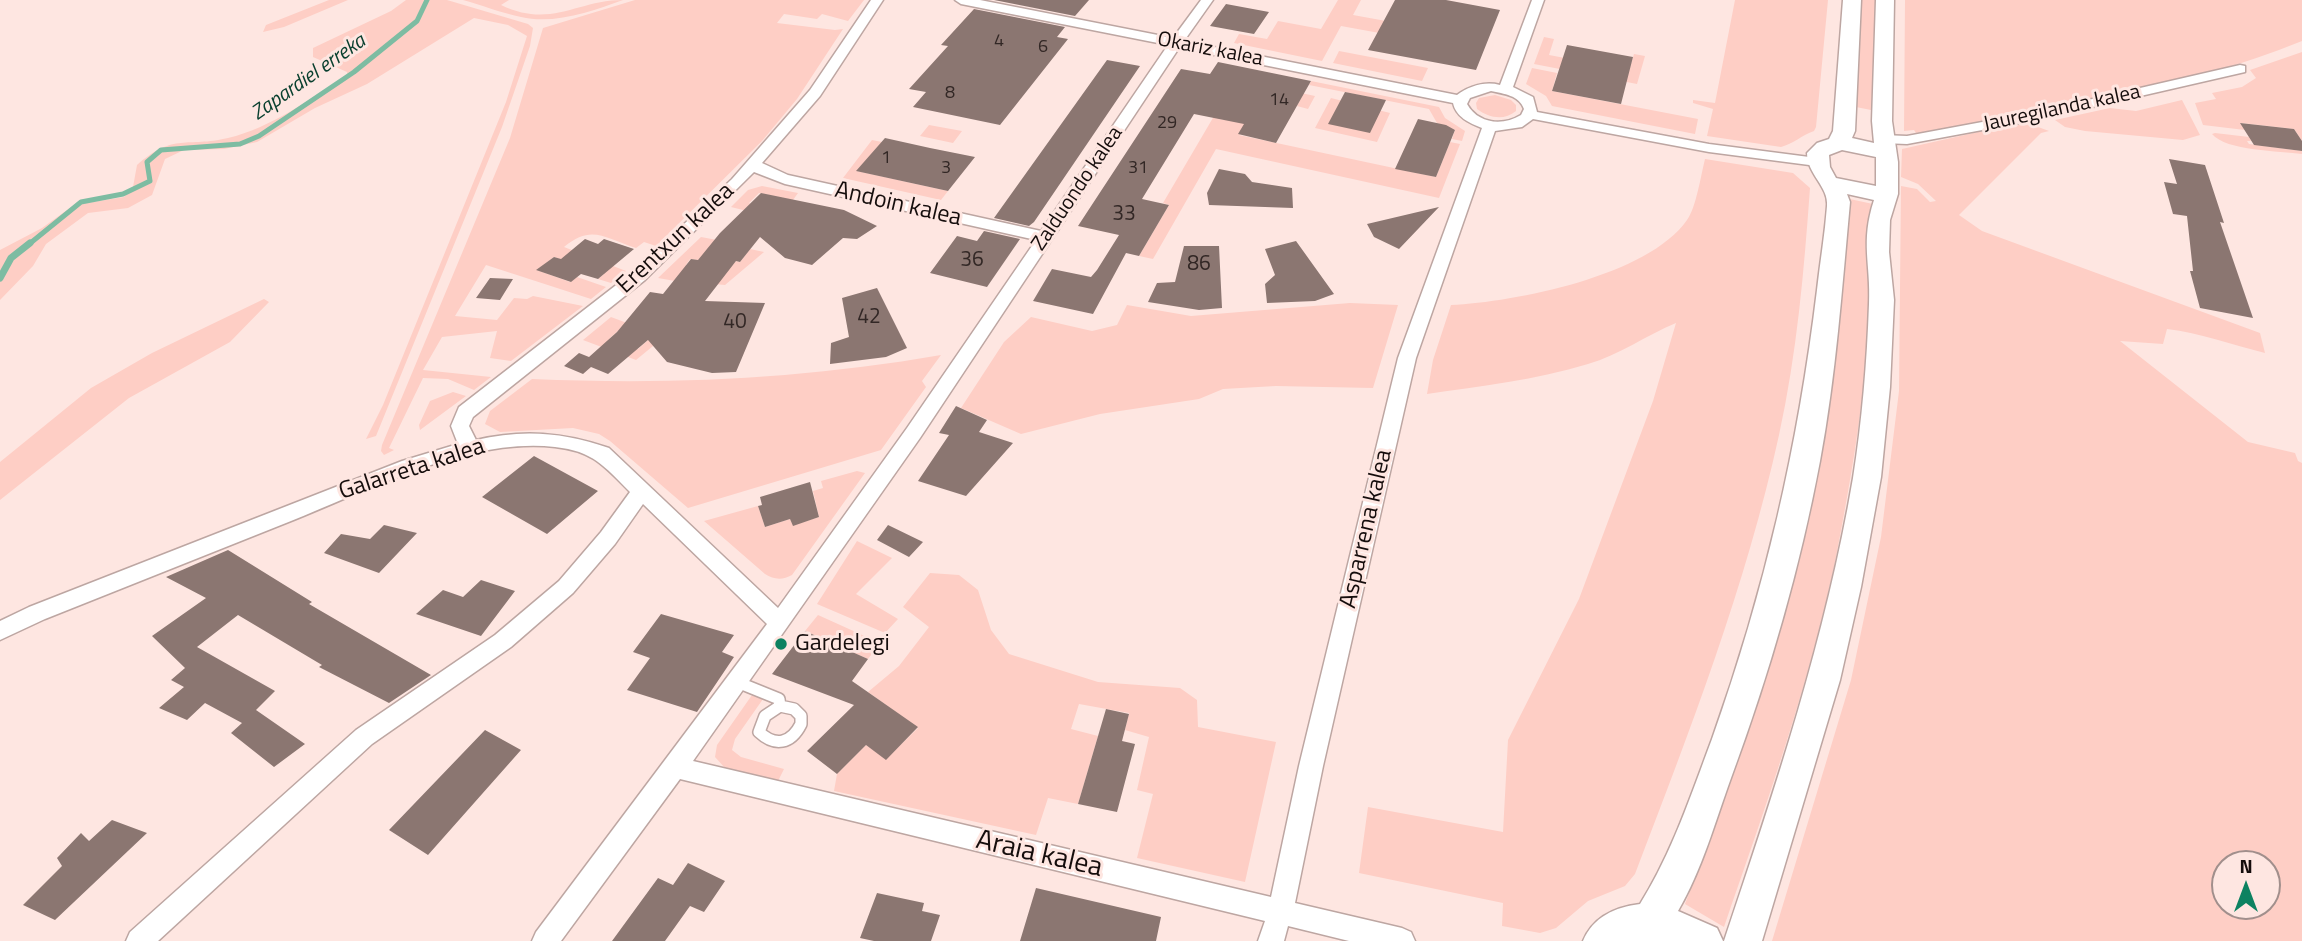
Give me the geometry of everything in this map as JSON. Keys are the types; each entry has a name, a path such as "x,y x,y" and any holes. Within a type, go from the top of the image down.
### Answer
{"main road":[{"path":"1838,144 1844,131 1852,0"},
{"path":"1743,941 1824,680 1867,477 1877,387 1882,300 1877,252 1879,220 1887,194 1884,147 1885,0"},
{"path":"1650,922 1675,881 1754,666 1806,461 1820,376 1839,202 1818,153 1838,144 1884,147"},
{"path":"1824,172 1856,191 1887,194"},
{"path":"1602,941 1608,933 1628,922 1650,922 1678,929 1704,941"}],"street":[{"name":"Erentxun kalea","path":"471,447 459,429 460,421 466,412 639,276 754,165 815,93 877,0"},
{"name":"Okariz kalea","path":"961,0 1460,100"},
{"name":"Zalduondo kalea","path":"545,941 676,768 737,682 949,379 1207,0"},
{"path":"1504,89 1538,0"},
{"name":"Jauregilanda kalea","path":"1884,147 1907,140 2036,116 2240,69"},
{"path":"1532,115 1532,107 1526,99 1504,89 1470,90 1460,100 1460,108 1466,115 1490,125 1516,125 1532,115 1824,172"},
{"name":"Asparrena kalea","path":"1271,941 1280,912 1311,766 1408,358 1490,125"},
{"name":"Andoin kalea","path":"754,165 768,174 785,179 1046,237"},
{"name":"Galarreta kalea","path":"0,631 37,613 353,487 471,447 539,439 584,444 602,453 779,622"},
{"path":"139,941 364,737 503,641 566,587 608,538 641,491"},
{"name":"Araia kalea","path":"676,768 1402,941"}],"lane":[{"path":"737,682 779,699 780,706"}],"shaded area":[{"path":"329,0 348,0 284,27 263,32 266,25"},
{"path":"406,0 447,0 528,24 533,28 530,46 502,127 376,436 366,439 383,405 506,102 527,36 508,25 474,18 367,84 315,108 257,142 224,149 184,150 165,159 152,195 128,208 88,213 46,244 33,266 0,300 0,250 42,228 74,205 124,197 133,187 137,165 161,148 181,143 214,141 244,133 305,103 348,76 347,72 313,57 313,48 391,11"},
{"path":"463,0 509,0 501,5 519,12 549,14 623,0 560,18 534,19"},
{"path":"635,0 864,0 848,21 822,14 817,19 784,14 777,23 843,29 797,99 762,141 656,246 644,242 636,248 607,237 591,235 574,240 564,247 626,271 611,283 598,279 604,274 554,257 537,270 570,282 577,277 606,287 591,299 486,265 455,316 497,320 514,298 527,299 533,296 583,306 511,361 490,358 497,331 442,337 423,370 491,377 474,390 448,379 423,378 389,448 394,450 384,455 381,451 382,445 510,138 543,28"},
{"path":"1338,0 1361,0 1353,15 1397,23 1429,42 1341,26 1322,61 1234,43 1239,34 1267,39 1278,21 1321,29"},
{"path":"1735,0 1828,0 1816,127 1814,131 1785,146 1707,136 1713,109 1693,103 1693,100 1715,103"},
{"path":"1857,0 1880,0 1876,111 1851,106"},
{"path":"1905,0 2302,0 2302,41 2256,58 2160,86 2063,108 1916,133 1914,130 1904,131"},
{"path":"1544,37 1554,39 1549,55 1629,70 1634,54 1645,56 1637,84 1534,64"},
{"path":"1339,51 1428,68 1422,81 1333,63"},
{"path":"2302,52 2302,141 2294,129 2241,123 2245,130 2203,125 2195,103 2216,99 2212,93 2242,87 2256,78 2250,70"},
{"path":"1532,68 1557,73 1552,91 1698,119 1695,134 1552,106 1546,96 1526,84"},
{"path":"1311,81 1439,107 1445,118 1465,131 1462,141 1452,139 1455,130 1437,123 1429,109 1309,85"},
{"path":"1255,83 1315,96 1308,109 1297,106 1302,96 1239,135 1436,177 1450,142 1460,144 1439,198 1216,149 1153,259 1139,256 1169,205 1163,203 1217,111 1219,119 1225,120"},
{"path":"1495,95 1511,100 1516,105 1516,111 1507,116 1496,117 1477,109 1479,98"},
{"path":"1331,98 1390,113 1377,142 1315,128"},
{"path":"2182,100 2200,135 2183,140 2085,131 2065,127 2055,120 2110,108 2136,111"},
{"path":"2030,124 2049,131 2041,133 1959,215 1982,231 2260,333 2265,353 2167,329 2163,344 2120,341 2248,442 2295,453 2298,461 2302,463 2302,941 1772,941 1851,680 1881,537 1899,391 1901,186 1917,189 1930,202 1936,201 1918,184 1901,177 1902,149 2005,126"},
{"path":"929,125 962,131 953,143 920,136"},
{"path":"2212,134 2249,137 2249,144 2302,151 2302,154 2241,147 2219,140"},
{"path":"872,140 882,142 857,171 948,191 941,200 843,178"},
{"path":"1705,159 1793,173 1810,188 1802,281 1785,404 1766,491 1715,657 1635,874 1625,886 1588,901 1556,928 1540,933 1502,926 1503,903 1359,873 1368,807 1503,832 1508,740 1579,599 1653,401 1676,323 1611,355 1568,370 1427,394 1433,360 1451,305 1544,292 1612,271 1643,256 1668,240 1687,220 1696,200"},
{"path":"762,186 798,193 793,200 759,193 749,203 781,212 775,218 731,207 748,190"},
{"path":"1845,198 1873,204 1867,347 1850,479 1836,557 1813,651 1786,744 1724,927 1685,904 1765,678 1812,506 1832,385"},
{"path":"701,237 733,243 698,260 690,259 686,265 698,285 658,278"},
{"path":"750,249 764,252 725,285 714,284 736,261 740,262"},
{"path":"264,299 269,302 230,342 129,398 0,500 0,462 91,388 152,353"},
{"path":"1350,303 1398,305 1373,388 1276,386 1223,389 1199,399 1100,414 1021,434 961,408 1004,342 1031,317 1092,331 1117,325 1127,305 1191,316"},
{"path":"611,317 627,323 610,338 638,349 655,334 664,337 636,360 583,340"},
{"path":"941,355 922,381 926,387 881,450 688,508 599,434 573,428 500,432 485,424 490,411 532,379 635,381 737,378 838,370"},
{"path":"453,392 466,396 420,430 419,425 430,401"},
{"path":"857,471 865,473 792,575 785,578 765,574 704,521 758,506 765,527 790,519 793,525 819,517 813,491 823,488 821,481"},
{"path":"857,541 892,558 856,594 898,619 885,633 817,604"},
{"path":"930,573 959,575 978,590 991,630 1009,654 1098,682 1180,688 1197,700 1198,727 1276,742 1245,882 1137,858 1153,794 1137,790 1149,737 1125,730 1129,713 1079,704 1071,729 1098,736 1078,804 1048,798 1036,835 834,791 837,774 866,745 886,759 918,728 868,692 899,666 929,627 903,607"},
{"path":"818,615 880,643 868,659 805,631"},
{"path":"752,695 763,699 735,739 732,750 741,757 784,769 778,781 725,768 715,757 717,745"}],"building":[{"path":"994,0 1089,0 1075,16"},
{"path":"1395,0 1446,0 1500,10 1476,70 1368,50"},
{"path":"1226,4 1269,12 1254,34 1210,26"},
{"path":"974,9 1065,27 1057,37 1068,39 1000,125 913,107 926,92 909,89 948,46 941,45"},
{"path":"1567,45 1633,57 1621,104 1552,91"},
{"path":"1107,60 1140,66 1034,222 1029,226 994,218"},
{"path":"1218,62 1311,81 1276,143 1238,134 1244,124 1194,114 1142,199 1169,205 1139,256 1126,253 1093,314 1033,301 1052,269 1091,277 1097,270 1119,235 1078,226 1181,69 1210,74"},
{"path":"1345,92 1386,100 1370,133 1328,124"},
{"path":"1418,119 1446,125 1455,130 1436,177 1395,169"},
{"path":"2240,123 2294,129 2302,141 2302,151 2254,145"},
{"path":"885,138 975,157 948,191 856,171"},
{"path":"2169,159 2205,165 2224,223 2220,222 2253,318 2200,308 2190,271 2193,271 2187,216 2173,214 2164,182 2177,184"},
{"path":"1219,169 1245,174 1252,182 1292,188 1293,208 1209,205 1207,193"},
{"path":"761,193 844,210 877,226 857,239 843,238 812,265 785,258 760,237 740,262 736,261 705,301 765,303 736,372 712,373 667,362 648,340 608,374 591,367 583,374 564,366 579,353 589,357 617,332 650,292 663,294 691,259 698,260 720,233"},
{"path":"1439,207 1399,249 1374,237 1367,224"},
{"path":"984,231 1020,239 987,287 930,273 957,236 977,241"},
{"path":"585,239 598,244 604,239 634,249 598,279 581,274 571,282 536,270 554,257 561,259"},
{"path":"1296,241 1334,294 1315,301 1267,303 1265,284 1275,275 1265,249"},
{"path":"1184,246 1219,246 1222,308 1199,310 1148,302 1157,283 1175,282"},
{"path":"490,278 513,279 500,300 476,298"},
{"path":"877,288 907,348 886,357 830,364 831,343 849,337 842,298"},
{"path":"956,406 987,420 979,432 1013,443 966,496 918,481 949,435 939,433"},
{"path":"534,456 598,491 547,534 482,497"},
{"path":"810,482 819,517 793,526 790,519 765,527 758,506 762,505 760,497"},
{"path":"384,525 417,533 379,573 324,553 341,534 370,539"},
{"path":"888,525 923,542 909,557 877,540"},
{"path":"228,550 312,602 309,604 431,675 389,703 319,667 322,665 238,615 197,647 275,691 256,710 305,744 274,767 231,733 242,723 205,703 187,720 159,708 184,687 171,680 185,668 152,636 206,598 166,577"},
{"path":"481,580 515,591 481,636 416,614 443,590 463,597"},
{"path":"661,614 734,635 722,652 734,657 697,712 627,690 650,658 633,652"},
{"path":"805,631 868,659 852,681 918,727 886,760 866,745 837,774 807,751 854,705 772,674"},
{"path":"1106,709 1129,714 1122,741 1135,744 1117,812 1078,804"},
{"path":"485,730 521,750 428,855 389,830"},
{"path":"112,820 147,833 55,920 23,905 62,866 57,858 81,833 89,841"},
{"path":"688,863 725,881 704,912 690,906 665,941 612,941 658,878 673,885"},
{"path":"1036,888 1161,917 1156,941 1020,941"},
{"path":"877,893 924,903 922,911 940,915 931,941 874,941 860,938"}],"waterway":[{"name":"Zapardiel erreka","path":"28,245 81,202 123,194 150,181 147,162 161,150 240,144 259,136 354,72 417,21 427,0"},
{"name":"Zapardiel erreka","path":"0,278 11,258 30,243"}],"place":[{"name":"Gardelegi","path":"781,644"}]}
